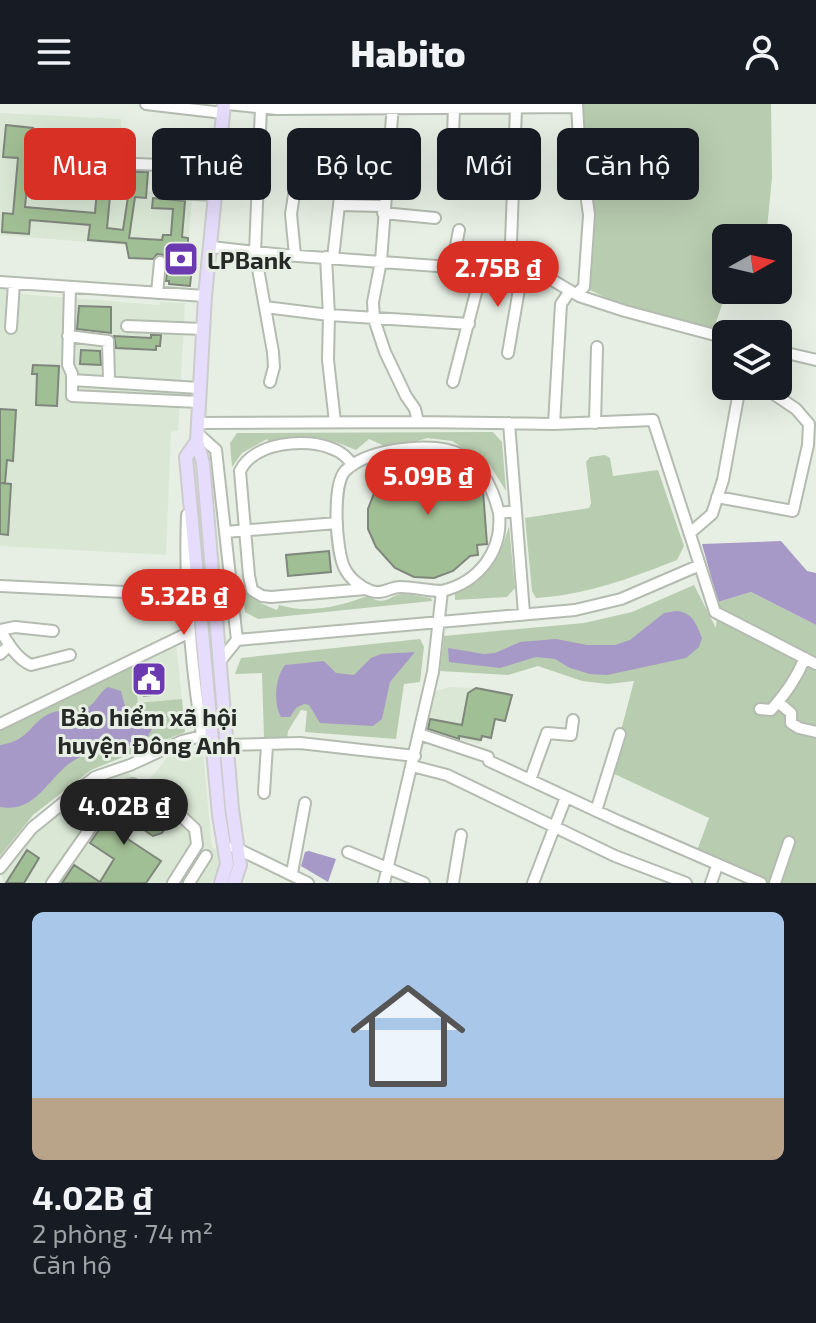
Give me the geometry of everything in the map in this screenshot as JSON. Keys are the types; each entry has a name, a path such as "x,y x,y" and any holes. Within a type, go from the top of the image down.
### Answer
{"main road":[{"path":"222,128 225,107"},
{"path":"214,200 197,433 203,463 220,661 220,748 230,847 227,870 221,883"},
{"path":"197,433 186,457 200,675 220,748"},
{"path":"230,847 240,865 234,883"}],"street":[{"path":"146,104 225,107 577,106 589,215 584,287 573,292 561,304 554,424"},
{"path":"392,106 381,261 373,302 374,319 385,352 415,409 418,422"},
{"path":"261,107 255,252 274,367 270,382"},
{"path":"453,128 454,107"},
{"path":"515,128 516,108"},
{"path":"293,200 291,214 295,255"},
{"path":"335,422 328,360 330,257 339,200"},
{"path":"508,353 516,271 514,200"},
{"path":"339,205 435,218"},
{"path":"452,267 459,230"},
{"path":"211,247 516,271 547,277 573,292 625,311 712,334"},
{"path":"157,293 160,263"},
{"path":"453,382 482,269"},
{"path":"0,282 205,296"},
{"path":"11,328 14,283"},
{"path":"70,287 68,365 72,396 198,402"},
{"path":"265,307 374,319 469,324"},
{"path":"127,326 203,329"},
{"path":"68,336 108,341 109,380"},
{"path":"595,423 597,347"},
{"path":"792,354 816,360"},
{"path":"72,380 199,388"},
{"path":"690,533 712,514 723,480 738,400"},
{"path":"717,497 793,511 808,445 809,424 783,400"},
{"path":"197,433 335,422 554,424 653,420 715,612 816,664"},
{"path":"509,423 524,613"},
{"path":"197,433 216,450 237,640 220,661"},
{"path":"353,465 342,453 312,443 276,447 254,454 245,461 240,471 245,531 250,584 257,594 271,597 366,589 383,592 398,586 423,591 455,588 485,566 498,539 499,513 486,476 476,464 450,449 415,447 364,457 343,473 338,489 337,523 344,566 356,583 366,589"},
{"path":"188,481 188,633 200,675 203,742 220,748 300,743 413,761 615,856 686,883"},
{"path":"499,513 516,511"},
{"path":"225,532 337,523"},
{"path":"237,640 575,610 621,599 700,565"},
{"path":"0,586 186,595"},
{"path":"387,875 441,621 442,591"},
{"path":"53,631 15,627 0,630 9,646 25,663 31,665 70,655"},
{"path":"0,724 188,633"},
{"path":"0,654 9,646"},
{"path":"760,709 771,710 795,682 805,658"},
{"path":"778,702 791,713 791,723 816,732"},
{"path":"530,780 547,733 571,735 573,720"},
{"path":"419,734 488,757 489,761 596,811 761,883"},
{"path":"596,811 620,734"},
{"path":"0,868 32,828 95,777 182,741 202,736"},
{"path":"264,793 267,745"},
{"path":"52,883 119,787 133,784 178,813 195,829 197,845 173,883"},
{"path":"533,883 566,797"},
{"path":"292,873 305,803"},
{"path":"453,883 461,835"},
{"path":"775,883 789,842"},
{"path":"230,847 308,883"},
{"path":"348,852 387,875 424,883"},
{"path":"189,883 206,856"},
{"path":"711,883 717,866"}],"shaded area":[{"path":"577,104 771,104 772,178 767,224 712,224 712,304 722,304 717,320 712,320 712,334 642,316 584,287 587,200 699,200 699,128 580,128"},
{"path":"0,113 121,119 121,127 125,128 24,128 24,200 136,200 136,165 149,166 147,191 152,192 152,200 192,200 188,246 157,245 157,259 129,258 126,245 0,235"},
{"path":"0,288 20,289 21,294 159,305 160,302 185,303 178,431 171,431 166,555 0,546"},
{"path":"493,432 502,442 506,491 489,464 452,441 427,438 391,449 369,439 356,450 313,437 269,444 267,439 242,453 232,467 230,443 237,433"},
{"path":"605,455 610,458 613,476 658,470 684,546 677,560 643,573 608,585 536,598 532,591 525,518 589,508 586,462 590,457"},
{"path":"509,526 515,588 507,597 455,600 455,593 477,581 491,567"},
{"path":"781,541 807,571 816,573 816,625 751,592 718,602 702,544"},
{"path":"694,585 716,628 718,602 751,592 816,625 816,883 761,883 695,856 709,818 610,772 634,681 608,684 582,681 538,666 508,675 440,671 444,636 584,623 632,612"},
{"path":"241,586 260,603 277,610 279,605 302,609 323,608 367,596 384,601 407,594 431,598 432,601 258,619 245,612"},
{"path":"676,611 690,616 702,638 699,647 686,658 607,675 590,674 555,659 536,657 500,668 449,662 448,648 484,654 495,653 520,642 556,639 587,645 615,645 630,640 664,613"},
{"path":"420,639 424,647 420,682 404,684 396,739 305,732 307,711 301,710 288,731 287,739 264,738 262,673 235,674 241,658"},
{"path":"176,643 182,699 138,704 133,663"},
{"path":"415,652 390,682 382,719 373,726 320,723 309,705 304,704 296,708 290,717 281,717 276,691 285,665 324,661 336,673 354,675 371,658 381,654"},
{"path":"133,663 138,703 182,699 185,732 91,770 33,815 0,856 0,729"},
{"path":"108,687 121,691 126,710 148,720 152,729 147,738 127,747 74,760 29,802 11,808 0,807 0,745 25,735 46,715 85,709"},
{"path":"450,687 512,695 505,721 495,719 491,738 482,736 480,744 425,733 433,692"},
{"path":"176,747 203,754 212,847 219,852 221,866 211,883 4,883 1,874 49,819 77,794 123,769 144,786"},
{"path":"305,852 336,859 328,882 301,866"}],"building":[{"path":"6,125 33,128 24,128 25,207 95,213 96,200 110,200 107,228 123,230 128,200 135,200 129,238 162,240 163,235 171,235 173,209 152,208 153,200 185,201 182,237 188,238 188,246 194,247 190,286 166,281 168,262 164,255 157,254 153,259 129,258 126,243 88,240 90,225 30,220 29,234 2,232 3,213 13,214 18,158 3,157"},
{"path":"136,172 148,172 146,198 136,197"},
{"path":"79,306 111,307 111,333 77,329"},
{"path":"151,335 161,335 160,346 156,346 156,350 116,348 114,336 151,338"},
{"path":"81,350 100,351 101,365 80,364"},
{"path":"33,365 59,366 57,406 36,405 37,374 32,374"},
{"path":"0,409 16,410 13,461 7,460 5,483 0,483"},
{"path":"418,456 439,457 456,464 472,474 474,483 479,483 483,491 487,544 477,545 478,555 470,556 453,571 434,578 414,577 395,568 376,547 368,529 368,509 378,483 392,468"},
{"path":"0,483 11,484 8,535 0,534"},
{"path":"329,551 331,572 288,576 286,555"},
{"name":"Bảo hiểm xã hội huyện Đông Anh","path":"157,665 161,694 144,696 140,667"},
{"path":"476,688 512,695 505,721 495,719 491,738 482,736 481,740 459,736 459,739 428,729 430,719 462,725 468,693"},
{"path":"124,794 169,822 162,833 153,836 117,812 108,826 161,861 146,883 62,883 74,865 100,882 114,859 90,843"},
{"path":"27,850 39,858 24,883 6,883"}],"place":[{"name":"LPBank","path":"181,259"},
{"name":"Bảo hiểm xã hội huyện Đông Anh","path":"149,679"}]}
